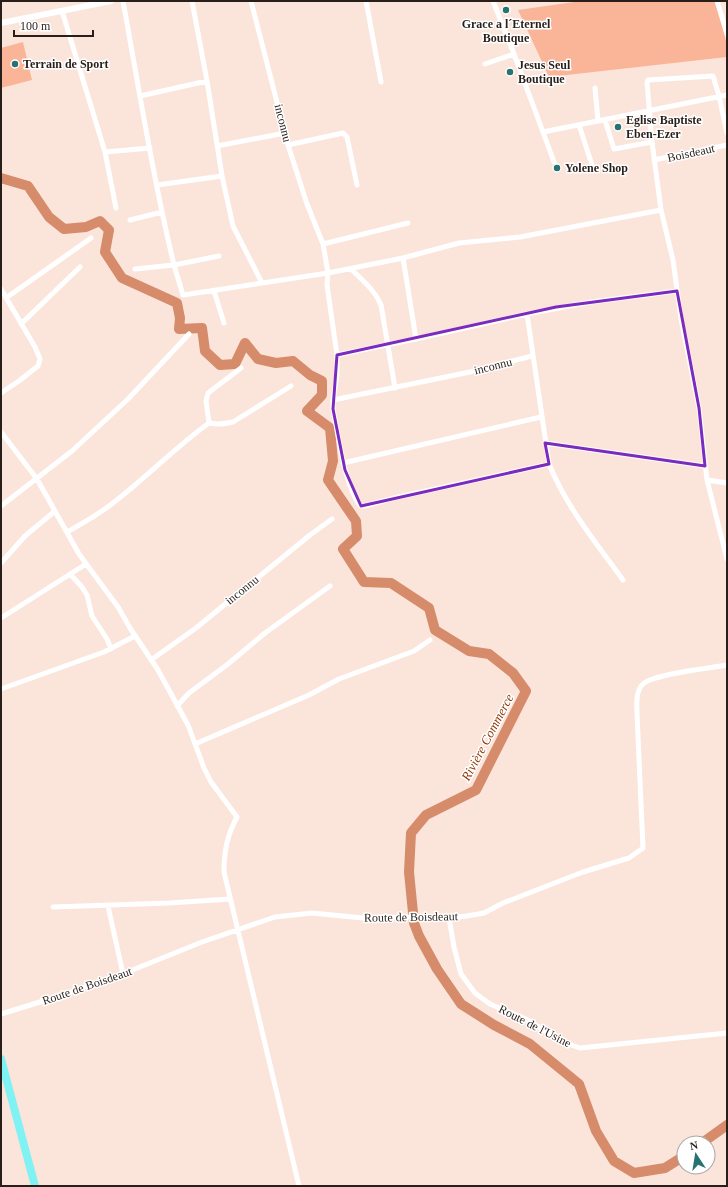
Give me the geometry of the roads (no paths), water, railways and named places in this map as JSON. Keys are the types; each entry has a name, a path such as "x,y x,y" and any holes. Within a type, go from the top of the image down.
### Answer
{"main road":[{"path":"1,1059 35,1186"}],"street":[{"path":"1,23 62,11 87,3 111,1"},
{"path":"124,1 162,212 174,265 183,295 351,269 403,258 459,243 520,237 661,210"},
{"path":"192,1 207,81 222,176 233,226 262,283"},
{"name":"inconnu","path":"251,1 288,145 307,204 323,244 328,273"},
{"path":"366,1 381,82"},
{"path":"493,1 554,162"},
{"path":"717,1 727,34"},
{"path":"62,11 104,152 116,208"},
{"path":"486,64 514,54"},
{"path":"727,133 713,76 648,80 652,142 661,210 673,260 681,319 698,408 707,480 727,559"},
{"path":"140,96 207,81"},
{"path":"595,88 598,121"},
{"path":"543,132 727,95"},
{"name":"Boisdeaut","path":"605,120 614,149 652,142"},
{"path":"578,125 592,165"},
{"path":"217,146 285,133"},
{"path":"288,145 344,133 347,137 357,185"},
{"name":"Boisdeaut","path":"654,160 727,145"},
{"path":"104,152 150,148"},
{"path":"157,185 222,176"},
{"path":"130,220 162,212"},
{"path":"323,244 408,223"},
{"path":"6,298 91,238"},
{"path":"135,269 174,265 219,256"},
{"path":"403,258 416,339"},
{"path":"21,324 80,267"},
{"path":"351,269 379,299 395,388"},
{"path":"328,273 327,286 337,355 337,375 333,409 343,463 356,501 360,506 549,464"},
{"path":"1,289 36,347 40,358 38,366 1,393"},
{"path":"214,291 224,323"},
{"path":"337,355 527,314 591,302 677,291"},
{"path":"527,314 549,464 557,485 567,502 622,580"},
{"path":"1,506 72,450 123,404 189,334"},
{"name":"inconnu","path":"333,400 470,372 532,356"},
{"path":"209,423 206,402 208,393 241,368"},
{"path":"67,532 108,508 209,423 225,424 233,422 291,386"},
{"path":"343,463 541,417"},
{"path":"1,432 37,479 79,554 118,607 151,660 188,725 204,768 211,782 237,817 229,833 224,855 224,872 299,1186"},
{"path":"545,443 705,466"},
{"path":"707,480 727,482"},
{"path":"1,563 25,536 55,511"},
{"name":"inconnu","path":"151,660 196,628 310,535 332,519"},
{"path":"1,618 86,564"},
{"path":"70,574 87,595 92,616 107,639 111,649"},
{"path":"177,706 189,693 228,664 265,633 330,586"},
{"path":"1,689 111,649 135,636"},
{"path":"195,744 309,695 339,679 414,651 430,640"},
{"name":"Route de Boisdeaut","path":"1,1014 123,974 202,942 275,917 312,913 364,918 449,918 484,913 503,903 583,872 629,858 643,848 637,723 638,692 643,683 654,678 727,665"},
{"path":"53,907 108,906 230,899"},
{"path":"108,906 123,974"},
{"name":"Route de l'Usine","path":"449,918 461,974 475,993 490,1004 528,1020 560,1041 580,1048 727,1033"}],"waterway":[{"name":"Rivière Commerce","path":"1,178 28,186 49,217 64,229 86,227 100,221 109,230 105,252 122,278 177,303 180,318 179,329 202,328 205,351 220,365 235,364 245,343 258,359 276,363 293,361 310,375 322,381 322,395 307,411 330,428 333,461 328,480 356,521 357,536 343,549 364,582 391,583 429,608 435,630 469,651 489,654 513,673 526,691 476,790 426,815 411,833 409,872 414,923 419,936 437,969 461,1004 494,1025 530,1044 579,1084 596,1131 614,1161 634,1173 665,1168 676,1161"},
{"name":"Rivière Commerce","path":"713,1135 727,1125"}],"place":[{"name":"Grace a l´Eternel Boutique","path":"506,10"},
{"name":"Terrain de Sport","path":"15,64"},
{"name":"Jesus Seul Boutique","path":"510,72"},
{"name":"Eglise Baptiste Eben-Ezer","path":"618,127"},
{"name":"Yolene Shop","path":"557,168"}]}
